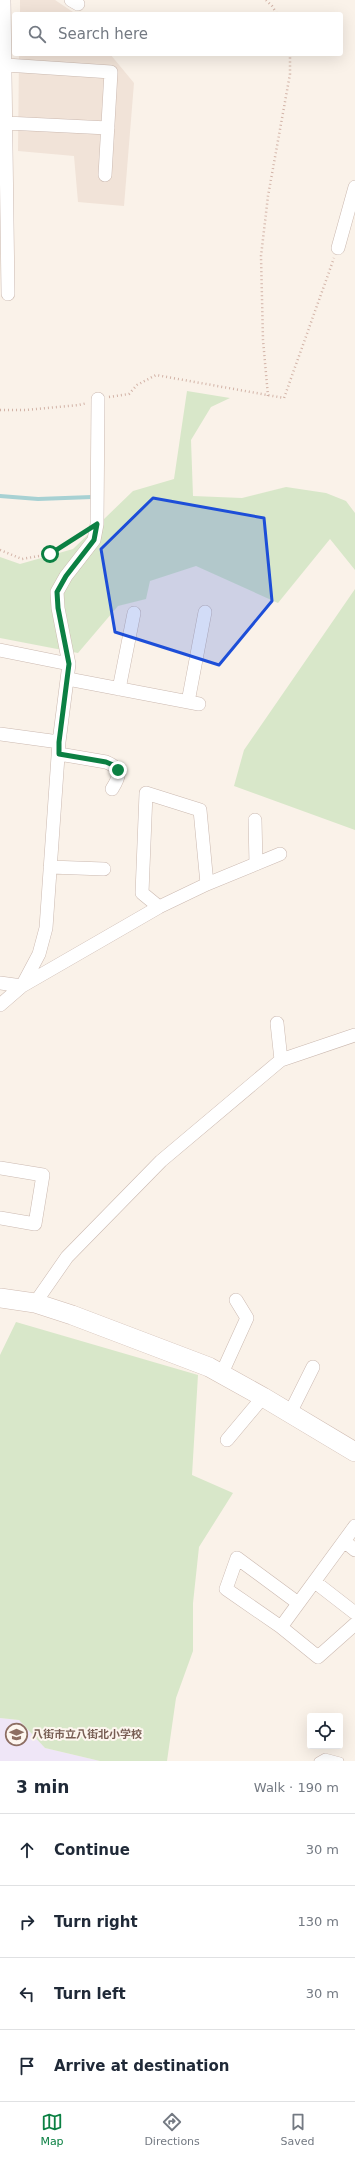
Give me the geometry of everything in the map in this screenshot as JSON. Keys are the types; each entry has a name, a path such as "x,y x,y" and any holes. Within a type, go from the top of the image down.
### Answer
{"street":[{"path":"3,7 6,65 8,294"},
{"path":"6,65 111,72 105,175"},
{"path":"6,123 108,128"},
{"path":"338,248 355,187"},
{"path":"22,986 39,954 46,928 59,748 69,664 58,608 57,592 66,576 94,540 97,524 98,399"},
{"path":"68,679 194,703 205,612"},
{"path":"119,689 134,613"},
{"path":"0,650 69,664"},
{"path":"0,734 59,748 113,765 118,770 119,777 112,789"},
{"path":"159,907 142,893 146,794 200,810 207,884"},
{"path":"255,820 256,864"},
{"path":"0,1005 22,986 159,907 207,884 280,854"},
{"path":"50,867 104,868"},
{"path":"0,983 22,986"},
{"path":"277,1023 281,1060"},
{"path":"35,1303 67,1257 161,1161 281,1060 355,1035"},
{"path":"0,1168 43,1175 35,1224 0,1221"},
{"path":"0,1298 35,1303 72,1315 222,1373 355,1452"},
{"path":"222,1373 247,1318 236,1300"},
{"path":"290,1413 313,1367"},
{"path":"227,1440 263,1397"},
{"path":"281,1627 355,1526"},
{"path":"344,1541 355,1550"},
{"path":"298,1603 238,1558 226,1589 281,1627 318,1657 355,1624"},
{"path":"315,1582 355,1613"}],"lane":[{"path":"318,1761 325,1757 340,1761"}],"path":[{"path":"266,0 275,12"},
{"path":"268,396 263,340 261,256 268,196 290,74 290,56"},
{"path":"0,410 26,410 79,405 98,399 129,394 137,385 156,374 284,398 338,248"},
{"path":"0,550 22,559 50,554 97,524"}],"highlighted area":[{"path":"153,498 264,518 272,601 219,665 115,632 101,549"}],"shaded area":[{"path":"20,0 55,0 73,12 20,12"},
{"path":"19,56 112,56 134,83 124,206 78,202 74,156 18,151"},
{"name":"八街市立八街北小学校","path":"0,1718 19,1720 45,1748 100,1761 0,1761"}],"green space":[{"path":"187,391 230,398 211,407 191,440 193,496 242,498 286,487 326,493 346,501 355,513 355,570 330,539 278,603 196,566 150,581 146,599 118,606 78,653 0,638 0,557 20,564 73,549 133,491 174,479"},
{"path":"355,589 355,830 234,786 244,750"},
{"path":"16,1322 198,1375 192,1475 233,1493 199,1547 193,1603 193,1651 176,1698 167,1761 100,1761 45,1748 19,1720 0,1718 0,1355"}],"waterway":[{"path":"0,496 38,499 92,497"}],"place":[{"name":"八街市立八街北小学校","path":"16,1734"}],"route":[{"path":"50,554 97,524 94,540 66,576 57,592 58,608 69,664 59,742 59,754 106,762 113,765 118,770"}]}
